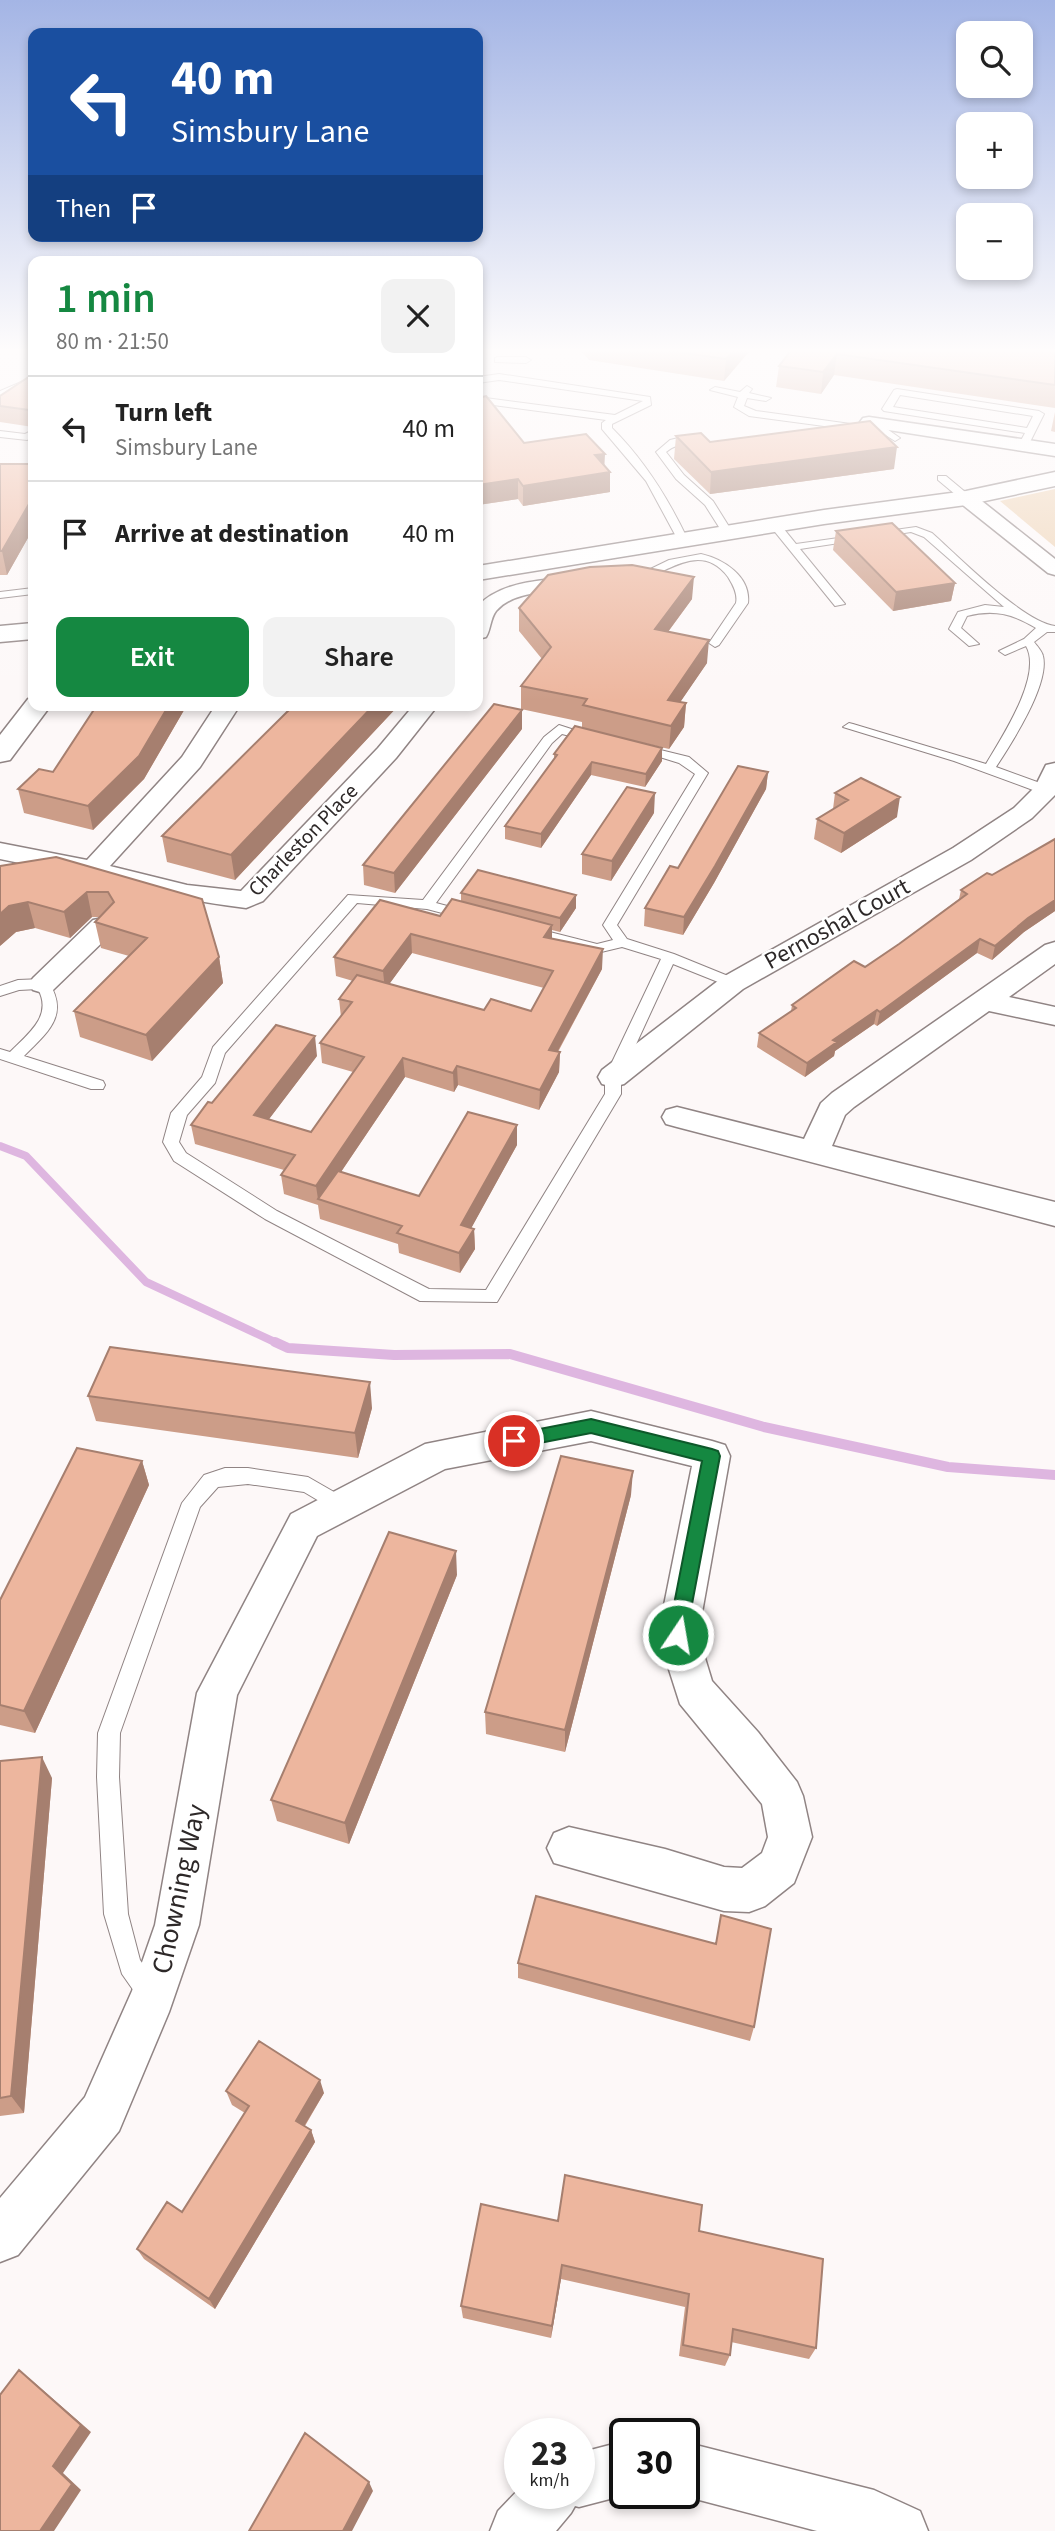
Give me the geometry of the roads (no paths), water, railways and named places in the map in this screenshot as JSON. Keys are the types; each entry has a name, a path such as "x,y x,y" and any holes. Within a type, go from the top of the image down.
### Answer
{"street":[{"path":"483,572 775,525 966,498 1055,479"},
{"path":"966,498 1052,563"},
{"path":"483,617 485,611 497,599 517,592 642,576 677,579"},
{"path":"0,634 28,631"},
{"path":"0,754 33,711"},
{"path":"93,869 191,762 224,711"},
{"name":"Charleston Place","path":"0,851 93,869 187,893 246,900 254,895 422,711"},
{"name":"Pernoshal Court","path":"613,1077 733,983 962,854 1023,813 1052,784"},
{"path":"128,902 148,882"},
{"path":"43,984 103,926"},
{"path":"813,1153 832,1110 843,1100 1055,951"},
{"path":"984,1001 1055,1016"},
{"path":"677,1117 1055,1214"},
{"path":"327,1514 438,1455 591,1426 712,1456 678,1635 694,1690 782,1796 790,1837 778,1868 749,1891 724,1889 665,1871 569,1848"},
{"name":"Chowning Way","path":"0,2237 102,2114 153,1996 177,1925 217,1693 304,1525 327,1514"},
{"path":"700,2473 874,2518 900,2531"},
{"path":"518,2531 538,2509"}],"lane":[{"path":"640,465 664,497 683,540"},
{"path":"671,465 709,503 727,533"},
{"path":"942,478 966,498"},
{"path":"775,525 839,604"},
{"path":"794,547 912,529 929,535 1017,612 1049,628"},
{"path":"642,576 669,561 682,558 709,559 728,567 743,596 742,603 715,643"},
{"path":"0,595 28,592"},
{"path":"973,643 955,629 962,614 985,607 1017,612"},
{"path":"1005,651 1049,628"},
{"path":"989,769 1022,708 1035,674 1037,656 1028,641"},
{"path":"849,727 989,769 1052,784"},
{"path":"427,905 548,740 559,729 684,760 702,773 610,925 622,942"},
{"path":"480,918 427,905 352,898 218,1051 209,1079 179,1113 171,1142 180,1157 271,1215 426,1296 491,1297 614,1094 613,1077 669,957"},
{"path":"519,929 597,949 622,942 669,957 733,983"},
{"path":"0,991 18,985 43,984 52,997 52,1011 45,1025 6,1056"},
{"path":"6,1056 97,1085"},
{"path":"153,1996 130,1966 116,1914 108,1777 109,1733 192,1503 211,1481 225,1476 248,1476 308,1485 327,1514"}],"waterway":[{"path":"0,1146 26,1156 146,1282 279,1344"},
{"path":"275,1342 288,1348 394,1355 510,1354 764,1427 948,1467 1055,1475"}]}
